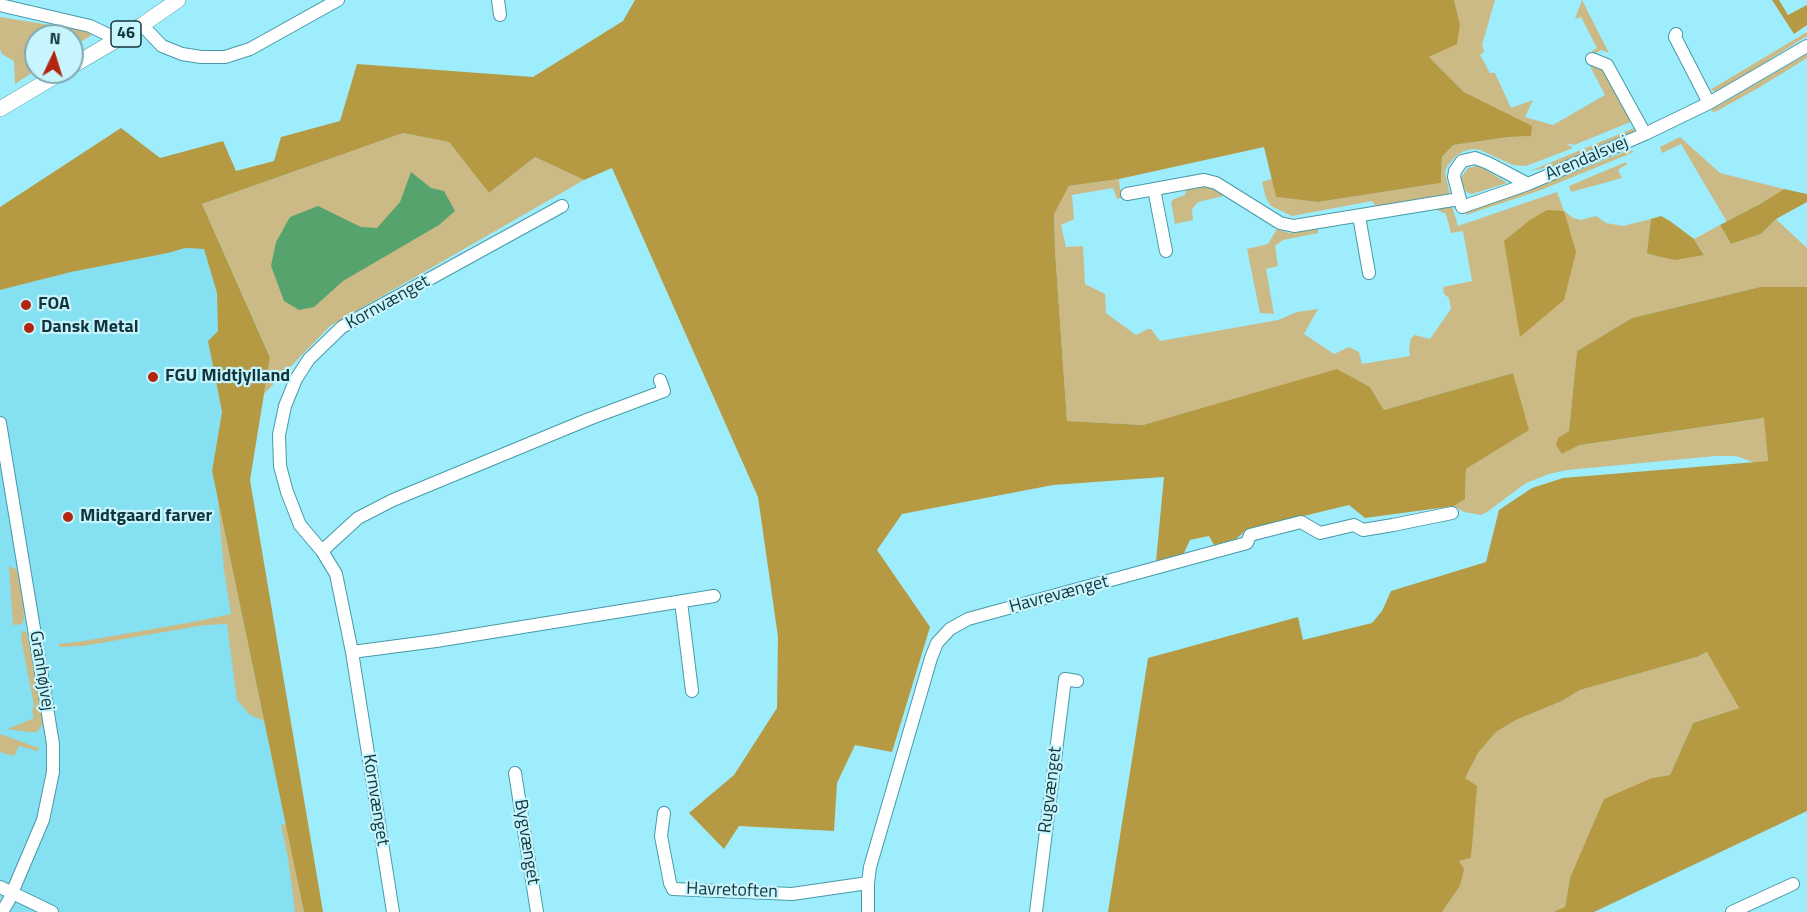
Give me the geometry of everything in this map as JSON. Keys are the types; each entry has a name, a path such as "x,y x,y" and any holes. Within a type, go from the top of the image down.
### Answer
{"main road":[{"name":"46","path":"84,59 142,25 178,0"},
{"path":"0,109 42,84"}],"street":[{"path":"142,25 162,46 182,54 225,57 250,49 338,0"},
{"path":"498,0 500,15"},
{"path":"0,5 90,26 117,39"},
{"path":"1676,34 1675,37 1709,103"},
{"name":"Arendalsvej","path":"1528,184 1488,163 1471,158 1462,161 1455,171 1454,183 1462,207 1528,184 1645,134 1709,103 1807,46"},
{"name":"Arendalsvej","path":"1592,59 1607,65 1645,134"},
{"name":"Arendalsvej","path":"1127,194 1204,180 1216,183 1280,223 1294,226 1459,199"},
{"path":"1154,189 1166,251"},
{"name":"Kornvænget","path":"393,912 352,652 336,574 322,551 300,525 280,466 279,435 285,406 296,379 309,359 342,327 562,206"},
{"path":"1359,216 1369,273"},
{"path":"322,551 358,518 393,500 589,419 664,391 660,380"},
{"name":"Granhøjvej","path":"0,423 53,744 53,772 44,820 2,912"},
{"name":"Havrevænget","path":"868,912 870,867 931,658 937,643 950,629 968,619 1247,543 1250,535 1301,522 1320,532 1354,525 1363,530 1452,513"},
{"path":"352,652 436,641 714,596"},
{"path":"681,602 692,691"},
{"name":"Rugvænget","path":"1036,912 1065,679 1077,681"},
{"name":"Bygvænget","path":"515,773 537,912"},
{"name":"Havretoften","path":"664,813 661,836 673,889 792,894 868,883"},
{"path":"1732,912 1793,884"},
{"path":"0,886 52,912"}],"shaded area":[{"path":"635,0 1454,0 1460,24 1457,44 1429,57 1464,92 1532,126 1531,136 1453,145 1442,157 1441,183 1318,202 1276,197 1264,147 1119,179 1069,186 1054,214 1067,421 1143,425 1337,369 1370,387 1384,410 1513,373 1529,430 1466,469 1465,499 1454,506 1365,518 1349,505 1246,530 1236,539 1214,545 1209,536 1190,540 1183,555 1156,561 1164,477 1053,485 902,514 877,550 930,627 892,752 855,745 837,783 834,831 739,826 724,849 689,813 734,775 777,708 778,637 758,497 612,168 584,180 535,157 489,193 449,142 403,133 202,204 270,357 250,480 323,912 304,912 212,471 222,412 208,341 218,331 217,293 204,249 185,248 71,272 0,290 0,207 121,128 160,158 223,141 236,171 274,161 281,137 340,121 357,64 533,77 623,21"},
{"path":"1454,0 1495,0 1482,45 1484,52 1480,55 1490,73 1495,73 1511,108 1533,100 1525,117 1553,125 1605,95 1589,64 1603,69 1633,121 1574,145 1566,143 1573,148 1526,166 1513,165 1480,150 1464,151 1456,156 1445,172 1450,196 1376,207 1372,201 1292,216 1271,206 1266,198 1262,182 1272,179 1276,197 1318,202 1441,183 1442,157 1453,145 1531,136 1531,126 1464,92 1429,57 1460,24"},
{"path":"1582,0 1609,53 1601,50 1593,55 1591,52 1597,48 1581,17 1575,19"},
{"path":"1772,0 1779,0 1788,15 1807,5 1807,25 1794,34"},
{"path":"0,17 44,24 24,24 24,78 15,84 14,61 2,54"},
{"path":"84,31 92,35 84,40"},
{"path":"1807,32 1807,36 1753,70 1716,91 1710,90"},
{"path":"1807,54 1807,58 1760,87 1717,111 1711,110"},
{"path":"1634,128 1633,132 1570,160 1530,171"},
{"path":"403,133 449,142 489,193 535,157 584,180 330,326 264,394 270,356 202,204"},
{"path":"1680,137 1720,173 1784,189 1727,222 1681,144 1662,153 1660,147"},
{"path":"1629,150 1634,152 1541,190 1466,215 1465,211 1542,185"},
{"path":"1626,162 1627,164 1618,170 1622,178 1571,192 1569,186"},
{"path":"1480,166 1507,183 1472,194 1466,192 1461,177 1468,168"},
{"path":"411,172 431,188 444,191 455,211 439,225 343,281 314,307 299,310 284,301 271,266 276,242 290,217 318,206 361,227 377,228 400,202"},
{"path":"1119,179 1120,190 1126,189 1127,196 1117,199 1113,188 1072,195 1074,219 1061,225 1066,247 1083,246 1085,284 1105,294 1106,313 1136,335 1151,329 1160,341 1278,320 1297,312 1318,309 1304,334 1334,354 1349,347 1359,352 1362,364 1410,356 1411,338 1415,335 1430,339 1451,309 1449,298 1444,294 1443,287 1472,281 1463,231 1451,233 1446,214 1435,209 1452,206 1458,226 1557,192 1564,211 1573,218 1581,220 1596,216 1606,223 1623,226 1651,219 1647,252 1649,255 1704,254 1694,239 1720,225 1731,244 1761,234 1776,219 1807,248 1807,287 1760,287 1632,318 1577,351 1569,432 1559,438 1562,454 1580,445 1765,418 1768,462 1756,463 1736,456 1716,456 1567,470 1526,483 1481,515 1464,512 1454,506 1465,499 1466,469 1528,430 1513,373 1384,410 1370,387 1337,370 1143,425 1067,421 1054,214 1069,186"},
{"path":"1209,186 1223,192 1223,196 1198,202 1192,209 1193,220 1175,224 1171,202 1185,195 1186,190"},
{"path":"1784,189 1807,194 1807,202 1776,219 1761,234 1731,244 1720,225"},
{"path":"1547,210 1564,211 1576,252 1564,300 1520,337 1504,241 1530,220"},
{"path":"1661,216 1694,239 1704,255 1675,260 1648,254 1651,219"},
{"path":"1277,229 1289,233 1318,229 1318,233 1283,240 1275,246 1278,266 1266,269 1274,314 1260,313 1247,249 1268,244"},
{"path":"185,248 204,249 217,293 218,331 208,342 222,412 212,471 304,912 0,912 0,290 71,272"},
{"path":"1760,287 1807,287 1807,811 1594,912 1553,912 1565,907 1570,878 1604,799 1652,778 1670,775 1693,723 1739,708 1707,652 1697,657 1580,690 1496,732 1478,753 1465,778 1477,786 1471,858 1459,861 1464,869 1460,886 1442,912 1108,912 1148,658 1298,617 1303,640 1372,623 1382,611 1391,591 1486,562 1499,510 1532,488 1563,478 1768,461 1764,418 1580,445 1562,454 1556,445 1558,438 1569,431 1577,351 1632,318"},
{"path":"218,500 264,721 250,715 237,700 227,624 205,625 83,646 60,647 58,644 231,614 224,570"},
{"path":"9,566 17,570 23,602 22,624 13,625"},
{"path":"22,631 28,636 43,724 37,732 7,729 34,718 32,711 34,705 21,639"},
{"path":"1708,652 1739,708 1693,723 1670,775 1652,778 1570,878 1565,907 1553,912 1442,912 1460,886 1459,861 1471,858 1472,840 1464,778 1478,753 1496,732 1580,690"},
{"path":"0,734 39,748 38,751 19,746 14,756 0,752"},
{"path":"286,824 304,912 295,912 281,825"}],"place":[{"name":"FOA","path":"26,305"},
{"name":"Dansk Metal","path":"29,328"},
{"name":"FGU Midtjylland","path":"153,377"},
{"name":"Midtgaard farver","path":"68,517"}]}
